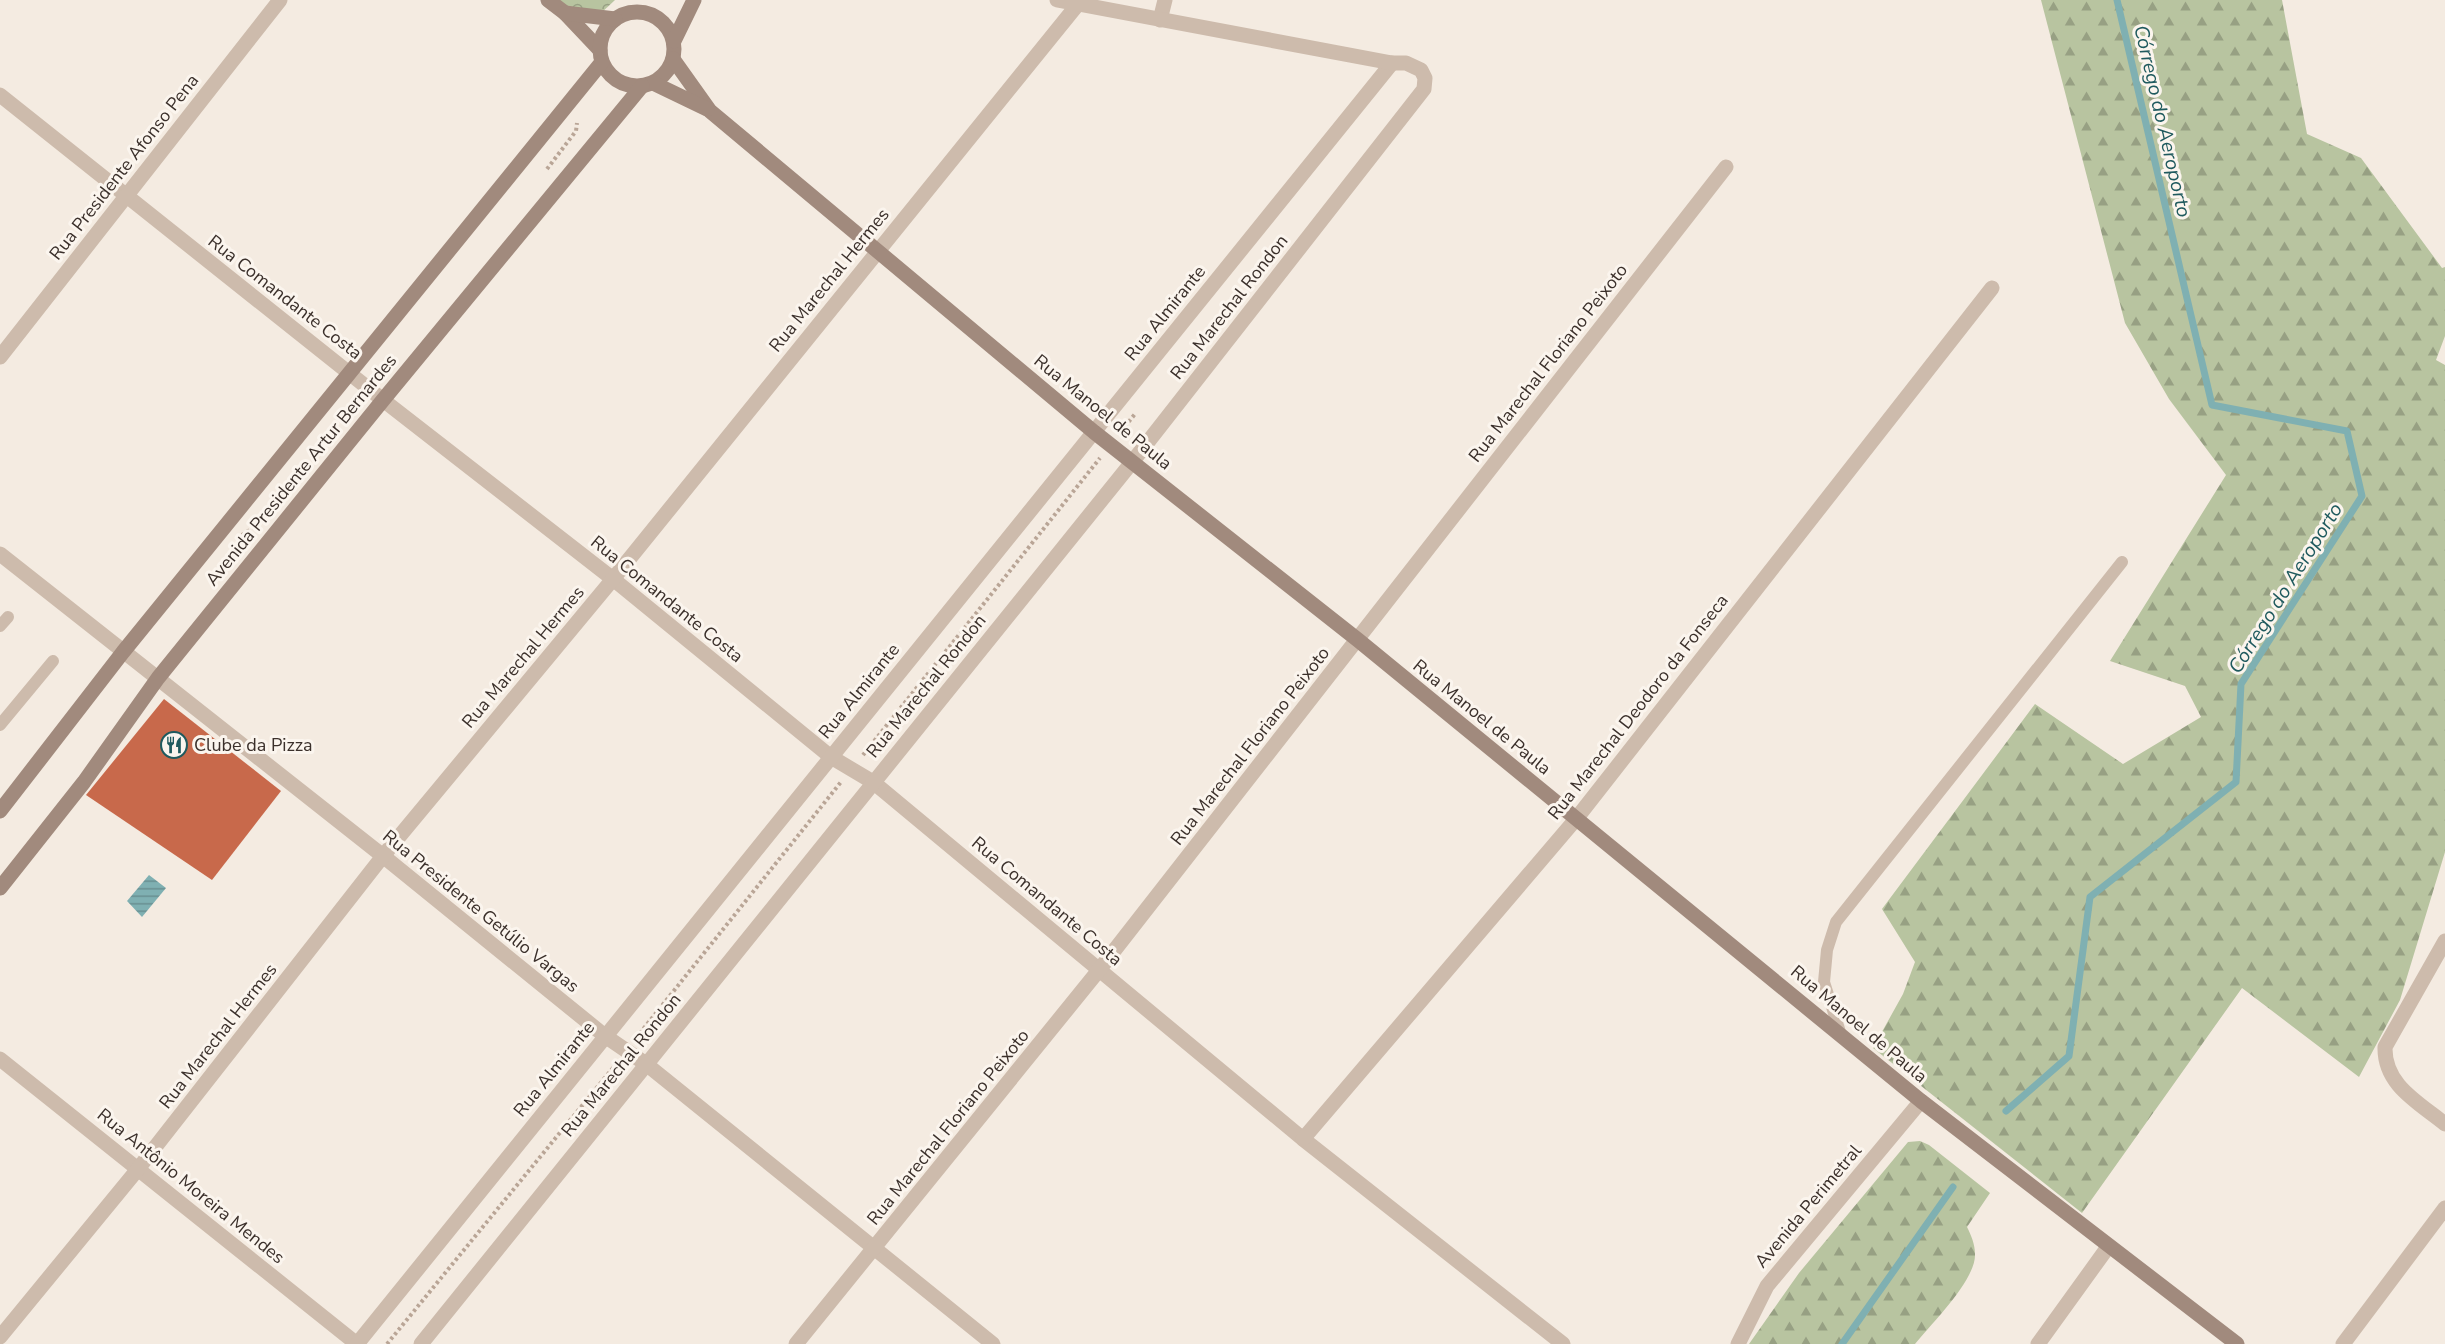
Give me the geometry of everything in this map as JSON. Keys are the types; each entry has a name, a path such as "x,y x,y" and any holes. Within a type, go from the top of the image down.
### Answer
{"main road":[{"path":"548,0 565,13 601,56 609,73 618,81 630,85 648,84 664,75 673,59 674,41 694,0"},
{"path":"601,56 604,33 615,19 642,6 661,20 669,29 674,41"},
{"path":"565,13 615,19"},
{"name":"Avenida Presidente Artur Bernardes","path":"0,811 123,652 350,373 601,56"},
{"name":"Rua Manoel de Paula","path":"673,59 710,111 1094,432 1358,640 1840,1032 1921,1101 2236,1344"},
{"name":"Rua Manoel de Paula","path":"648,84 710,111"},
{"name":"Avenida Presidente Artur Bernardes","path":"0,888 84,782 158,678 383,400 648,84"}],"street":[{"name":"Rua Presidente Afonso Pena","path":"0,357 280,0"},
{"path":"1058,0 1079,2 1160,20 1392,63"},
{"path":"1160,20 1165,0"},
{"name":"Rua Marechal Hermes","path":"0,1337 138,1169 383,856 613,579 1079,2"},
{"name":"Rua Almirante","path":"357,1344 1392,63"},
{"name":"Rua Marechal Rondon","path":"421,1344 1133,461 1424,89 1425,78 1422,70 1406,63 1392,63"},
{"name":"Rua Comandante Costa","path":"0,95 383,400 613,579 831,757 873,782 1303,1139 1563,1344"},
{"name":"Rua Marechal Floriano Peixoto","path":"796,1344 1099,970 1726,167"},
{"name":"Rua Marechal Deodoro da Fonseca","path":"1303,1139 1576,819 1992,288"},
{"name":"Rua Presidente Getúlio Vargas","path":"0,554 383,856 605,1036 646,1064 993,1344"},
{"path":"2445,941 2385,1047 2385,1061 2395,1084 2445,1124"},
{"name":"Rua Antônio Moreira Mendes","path":"0,1059 357,1344"},
{"name":"Avenida Perimetral","path":"1738,1344 1767,1286 1921,1101"},
{"path":"2343,1344 2445,1208"},
{"path":"2038,1344 2109,1247"}],"lane":[{"path":"1840,1032 1824,982 1827,950 1836,922 2122,562"},
{"path":"0,725 52,661"}],"path":[{"path":"387,1344 626,1051 1136,412"}],"green space":[{"path":"551,0 615,0 599,15 576,21"},
{"path":"2041,0 2282,0 2307,134 2361,158 2442,268 2445,267 2445,336 2436,360 2445,365 2445,852 2400,1000 2359,1077 2242,988 2082,1213 1873,1048 1903,994 1915,962 1882,909 2035,704 2123,764 2201,717 2185,686 2110,661 2226,475 2169,399 2125,323"},
{"path":"1920,1141 1929,1145 1990,1193 1967,1227 1974,1247 1973,1264 1961,1288 1942,1313 1915,1344 1749,1344 1799,1273 1908,1142"}],"water":[{"path":"149,875 166,888 142,917 127,901"}],"building":[{"name":"Clube da Pizza","path":"164,699 281,791 212,880 86,795"}],"waterway":[{"name":"Córrego do Aeroporto","path":"2006,1111 2069,1056 2090,897 2236,782 2241,684 2362,496 2347,431 2212,405 2117,0"},
{"name":"Córrego do Aeroporto","path":"1842,1344 1953,1187"}],"place":[{"name":"Clube da Pizza","path":"174,745"}]}
